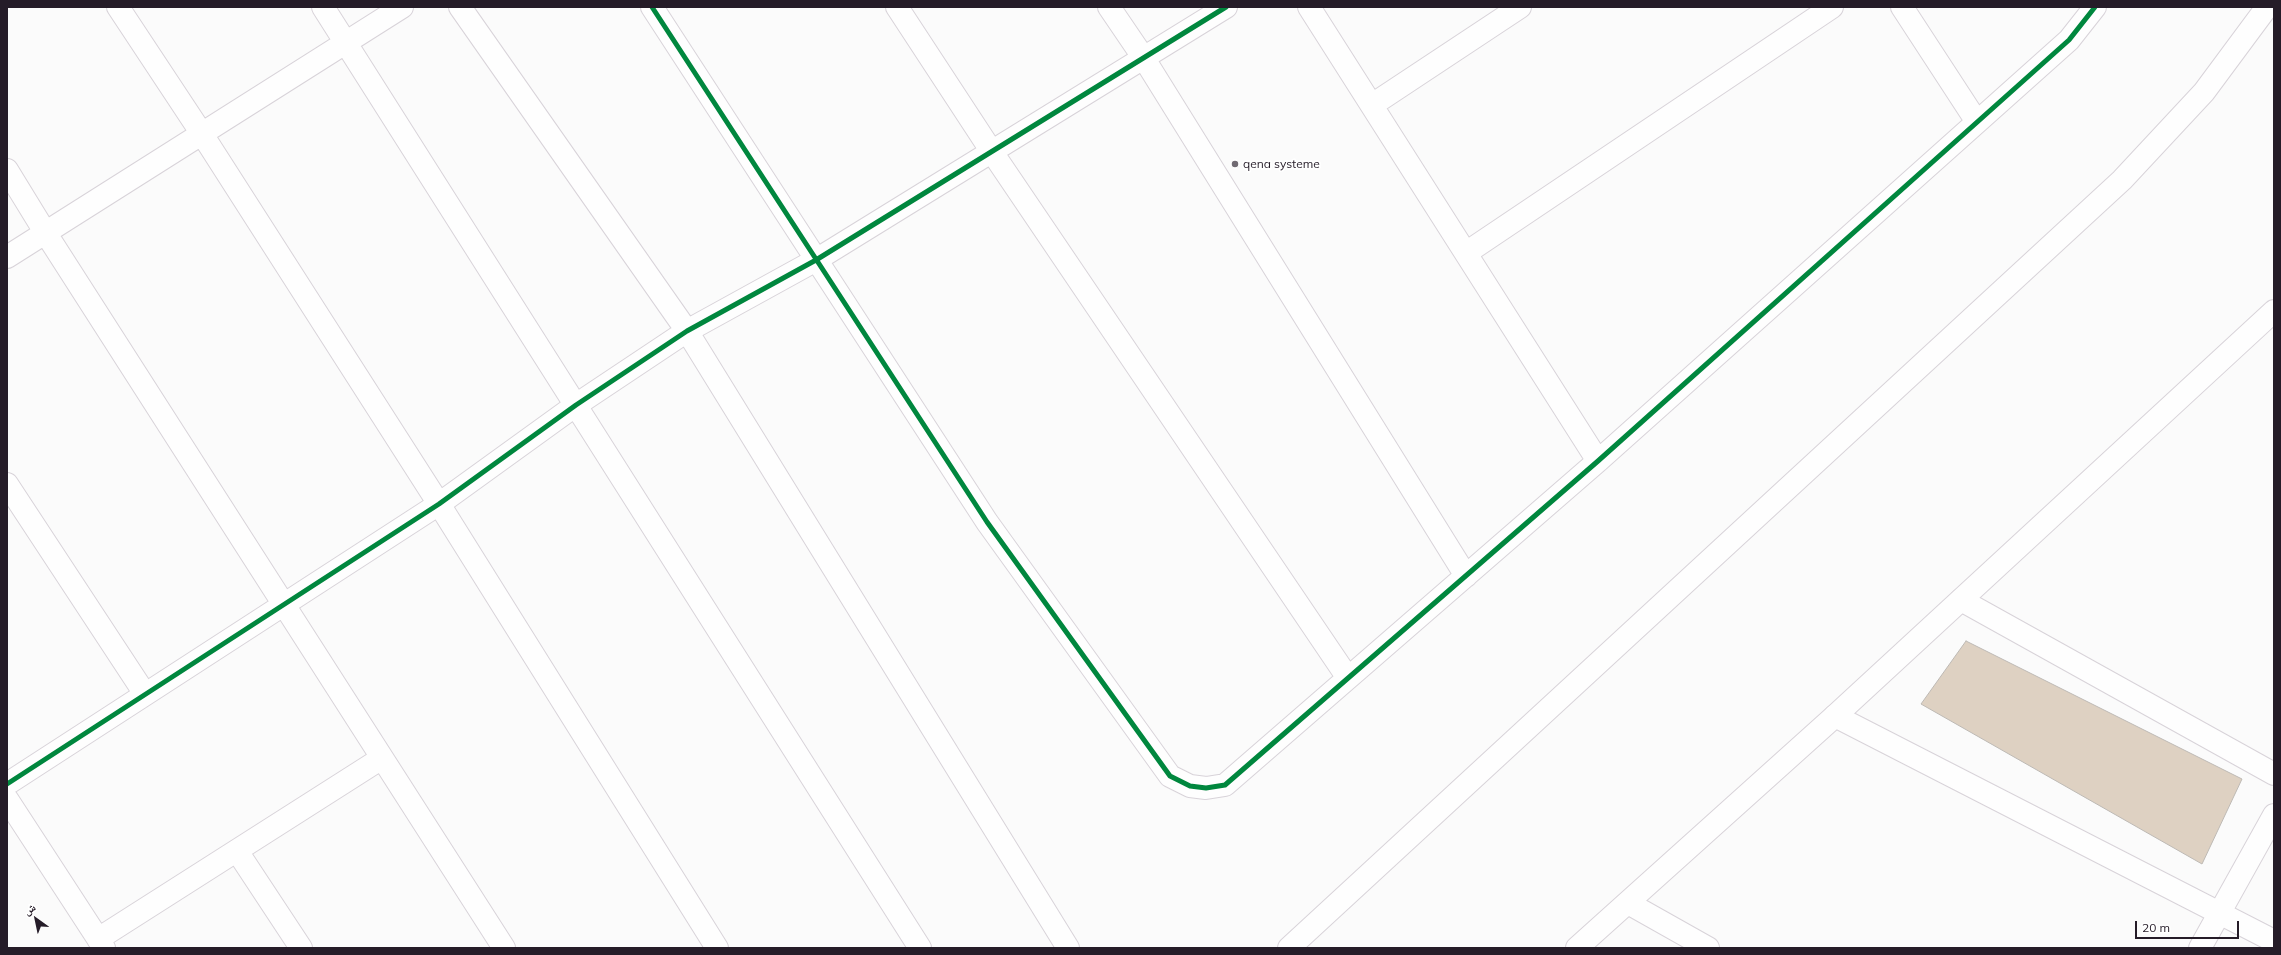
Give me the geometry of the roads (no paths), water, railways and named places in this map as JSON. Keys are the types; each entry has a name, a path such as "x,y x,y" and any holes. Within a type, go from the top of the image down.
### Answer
{"street":[{"path":"118,7 202,134 439,504 717,948"},
{"path":"323,7 346,41 920,948"},
{"path":"7,257 346,41 402,7"},
{"path":"460,7 687,331 1068,948"},
{"path":"652,7 987,522 1170,776 1190,786 1206,788 1225,785 1598,461 2069,40 2095,7"},
{"path":"897,7 992,152 1348,678"},
{"path":"1109,7 1142,57 1466,576"},
{"path":"7,784 284,606 439,504 576,405 687,331 816,260 992,152 1142,57 1226,7"},
{"path":"1309,7 1598,461"},
{"path":"1372,105 1520,7"},
{"path":"1466,254 1832,7"},
{"path":"1902,7 1977,122"},
{"path":"1289,948 2122,180 2204,92 2267,7"},
{"path":"7,170 45,232 504,948"},
{"path":"1578,948 1835,716 2274,311"},
{"path":"7,484 146,694"},
{"path":"1961,600 2274,774"},
{"path":"1835,716 2274,941"},
{"path":"7,798 101,943 237,851 382,758"},
{"path":"2200,948 2274,815"},
{"path":"237,851 301,948"},
{"path":"1628,903 1708,948"}],"place":[{"name":"qena systeme","path":"1235,164"}]}
